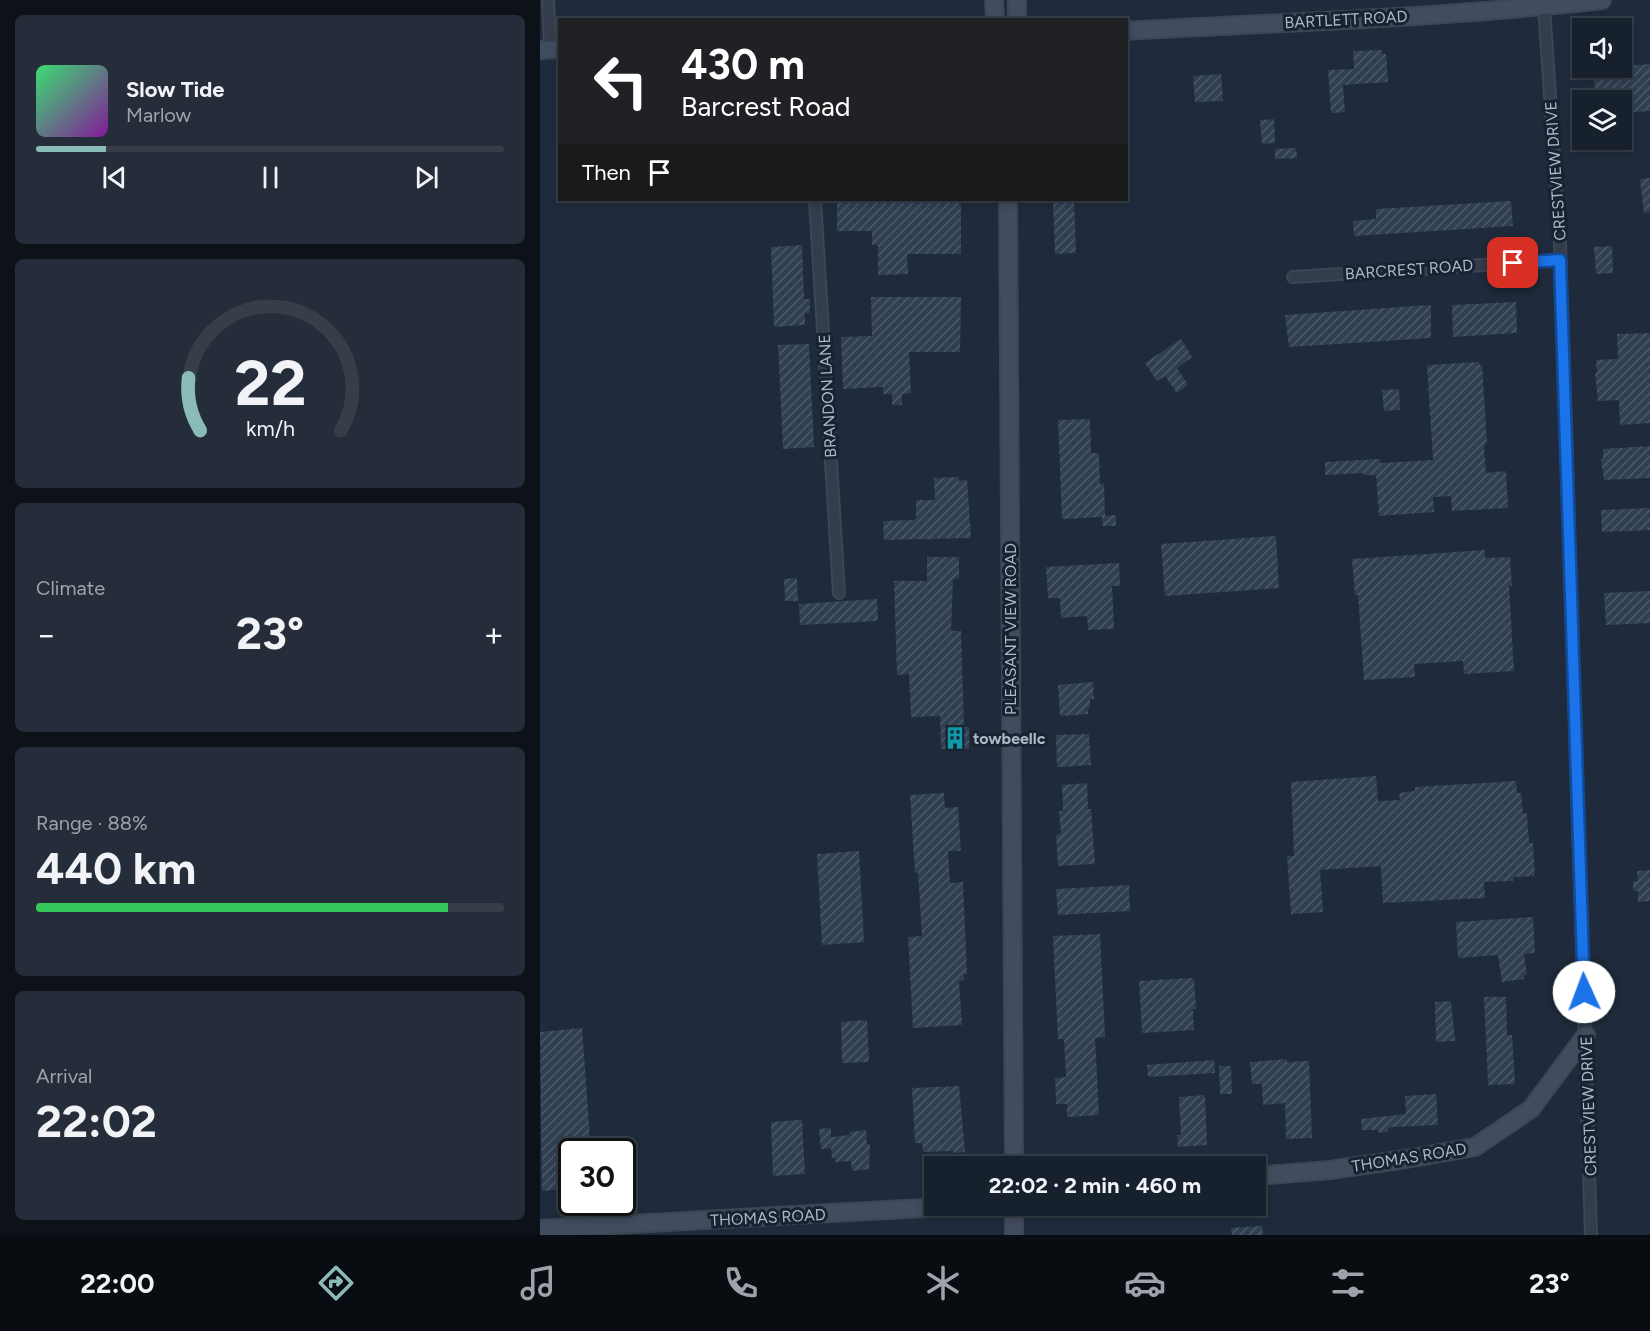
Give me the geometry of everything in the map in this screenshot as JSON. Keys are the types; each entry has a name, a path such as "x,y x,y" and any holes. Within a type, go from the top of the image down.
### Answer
{"main road":[{"path":"994,0 995,18"},
{"path":"1017,0 1017,18"},
{"name":"BARTLETT ROAD","path":"1128,31 1472,6 1544,7 1602,0"},
{"name":"PLEASANT VIEW ROAD","path":"1008,201 1014,1156"},
{"name":"THOMAS ROAD","path":"1266,1175 1406,1160 1474,1147 1531,1108 1586,1035"},
{"name":"THOMAS ROAD","path":"540,1230 924,1208"},
{"path":"1014,1216 1014,1235"}],"street":[{"path":"548,0 550,49"},
{"name":"CRESTVIEW DRIVE","path":"1544,7 1560,260 1591,1235"},
{"name":"BRANDON LANE","path":"815,201 839,593"},
{"name":"BARCREST ROAD","path":"1293,277 1560,260"}],"building":[{"path":"1382,50 1382,54 1386,54 1388,82 1343,85 1345,112 1331,113 1328,70 1354,69 1353,51"},
{"path":"1650,64 1650,111 1632,112 1632,90 1595,90 1594,78 1632,78 1632,66"},
{"path":"1221,74 1223,101 1195,102 1193,76"},
{"path":"1274,119 1275,143 1262,144 1260,120"},
{"path":"1296,148 1297,158 1275,159 1275,149"},
{"path":"1650,178 1650,212 1644,213 1640,179"},
{"path":"837,201 961,201 961,254 907,254 908,274 878,275 878,245 872,245 872,231 837,231"},
{"path":"1053,201 1074,201 1076,253 1055,254"},
{"path":"1511,201 1513,226 1354,236 1353,221 1376,219 1376,209"},
{"path":"802,245 804,299 810,299 810,313 805,313 805,325 774,327 771,247"},
{"path":"1612,246 1613,273 1596,274 1594,247"},
{"path":"871,297 961,297 960,352 909,352 911,393 902,394 902,405 892,405 892,394 883,394 883,387 843,389 841,337 872,336"},
{"path":"1516,302 1517,333 1453,337 1452,305"},
{"path":"1431,305 1431,338 1289,347 1285,315"},
{"path":"1650,333 1650,423 1620,425 1619,400 1598,401 1596,360 1618,359 1617,334"},
{"path":"1181,339 1192,357 1177,368 1188,385 1177,393 1165,376 1157,381 1145,363"},
{"path":"809,344 814,447 783,449 778,345"},
{"path":"1479,362 1482,365 1487,443 1484,446 1486,473 1506,471 1508,508 1452,511 1451,496 1433,497 1434,512 1379,516 1376,475 1364,475 1364,473 1325,475 1325,462 1380,459 1380,463 1433,460 1427,365"},
{"path":"1399,389 1400,410 1384,411 1382,390"},
{"path":"1090,419 1091,453 1099,453 1100,484 1104,484 1105,516 1116,515 1116,526 1103,526 1102,517 1062,519 1058,420"},
{"path":"1650,446 1650,478 1604,480 1601,459 1603,459 1603,449"},
{"path":"959,477 959,481 967,480 971,538 884,540 883,521 914,520 916,500 935,500 934,478"},
{"path":"1650,508 1650,530 1602,532 1601,510"},
{"path":"1276,536 1279,588 1165,596 1161,544"},
{"path":"1485,550 1485,558 1510,557 1512,586 1509,586 1514,671 1464,674 1463,661 1414,664 1415,677 1364,680 1358,595 1355,595 1352,559"},
{"path":"927,557 959,557 959,578 953,579 951,631 961,631 964,727 969,727 969,749 941,749 940,716 911,717 909,674 897,675 894,581 927,581"},
{"path":"1119,563 1120,586 1112,586 1114,629 1088,630 1087,616 1061,618 1060,598 1048,598 1046,567"},
{"path":"797,578 798,601 785,601 784,579"},
{"path":"1650,591 1650,623 1606,625 1604,593"},
{"path":"877,599 878,621 800,625 799,604"},
{"path":"1093,682 1094,699 1090,699 1088,714 1060,716 1058,685"},
{"path":"1089,734 1091,765 1057,767 1056,735"},
{"path":"1376,776 1378,801 1400,800 1399,793 1415,791 1415,787 1516,781 1517,793 1521,793 1523,814 1527,813 1529,843 1533,843 1535,876 1514,877 1513,881 1484,882 1485,898 1383,903 1381,866 1320,870 1323,912 1291,914 1287,856 1294,856 1291,782"},
{"path":"1087,783 1095,864 1058,866 1056,835 1061,834 1059,811 1063,811 1062,785"},
{"path":"944,793 945,808 958,807 961,851 948,851 950,883 963,882 967,974 964,974 964,980 959,981 962,1025 913,1028 908,937 922,936 910,795"},
{"path":"859,851 864,942 822,945 817,854"},
{"path":"1650,870 1650,901 1638,902 1638,891 1633,891 1633,881 1638,881 1637,871"},
{"path":"1129,885 1130,911 1058,915 1056,889"},
{"path":"1533,917 1535,953 1524,954 1527,975 1524,975 1524,979 1502,982 1498,955 1458,958 1456,922"},
{"path":"1100,934 1105,1037 1095,1038 1099,1115 1067,1117 1067,1104 1056,1104 1055,1078 1066,1077 1064,1039 1058,1039 1053,936"},
{"path":"1194,979 1196,1009 1193,1009 1194,1030 1142,1033 1139,981"},
{"path":"1484,997 1506,997 1507,1035 1512,1035 1515,1084 1488,1085"},
{"path":"1451,1001 1455,1041 1436,1042 1435,1002"},
{"path":"867,1020 869,1062 842,1063 841,1022"},
{"path":"582,1028 590,1138 558,1138 558,1189 542,1191 540,1032"},
{"path":"1287,1059 1287,1062 1309,1061 1312,1138 1286,1139 1285,1103 1263,1105 1262,1084 1252,1084 1250,1062"},
{"path":"1214,1060 1215,1073 1148,1077 1147,1065"},
{"path":"1219,1066 1231,1066 1232,1094 1220,1094"},
{"path":"959,1086 965,1152 923,1152 922,1143 915,1143 912,1088"},
{"path":"1436,1094 1438,1125 1392,1127 1388,1128 1388,1132 1379,1133 1378,1130 1362,1130 1361,1119 1406,1114 1405,1096"},
{"path":"1205,1095 1207,1145 1178,1147 1177,1135 1181,1135 1179,1097"},
{"path":"802,1120 805,1174 773,1176 771,1122"},
{"path":"831,1128 831,1137 866,1130 867,1144 870,1144 869,1169 852,1171 851,1161 835,1162 831,1148 821,1149 819,1129"},
{"path":"1262,1226 1263,1235 1232,1235 1231,1228"}],"place":[{"name":"towbeellc","path":"955,738"}],"route":[{"path":"1513,263 1560,260 1584,992"}]}
